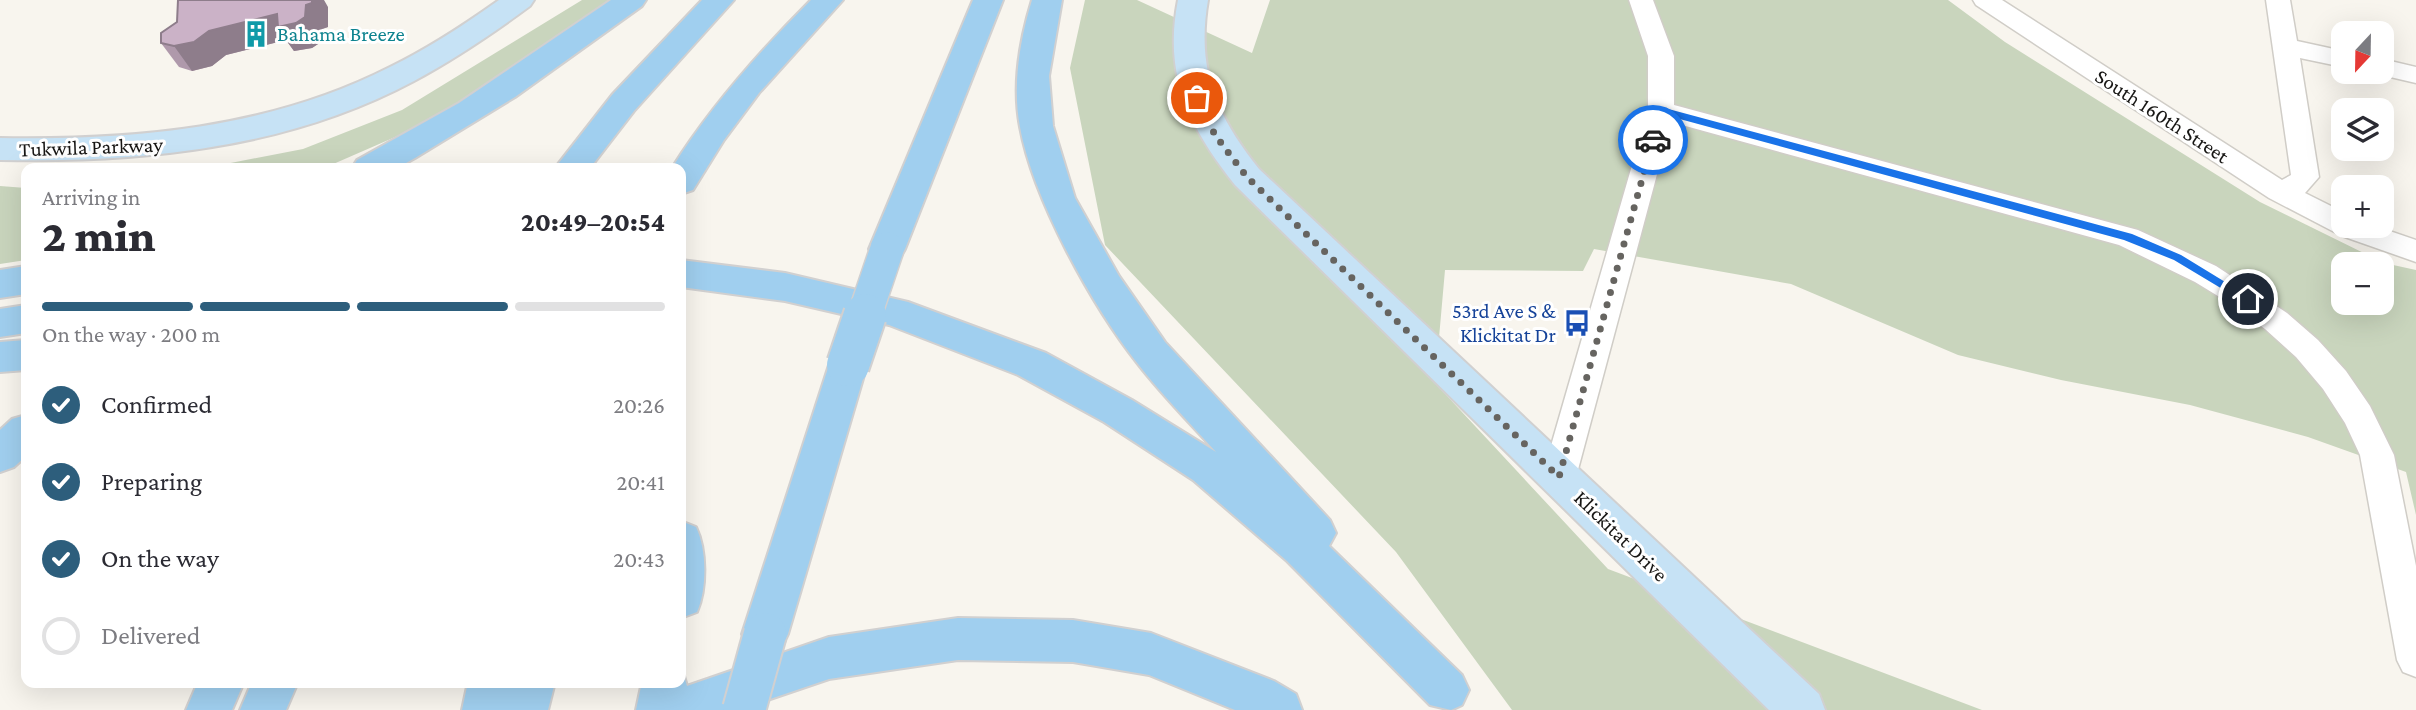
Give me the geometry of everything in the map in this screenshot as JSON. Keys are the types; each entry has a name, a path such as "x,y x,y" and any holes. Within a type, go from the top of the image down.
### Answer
{"highway":[{"path":"379,163 432,135 492,98 631,0"},
{"path":"433,163 538,93 652,0"},
{"path":"576,163 624,103 719,0"},
{"path":"664,163 718,85 793,0"},
{"path":"686,174 718,123 774,55 828,0"},
{"path":"744,710 848,365 887,248 988,0"},
{"path":"1047,0 1033,76 1036,126 1058,198 1105,286 1151,353 1330,550 1453,700"},
{"path":"686,275 785,287 895,312 1032,364 1118,411 1208,468 1302,548 1453,700"},
{"path":"0,284 21,281"},
{"path":"0,325 21,320"},
{"path":"0,325 21,327"},
{"path":"0,357 21,355"},
{"path":"0,455 21,435"},
{"path":"690,710 709,698 829,658 958,639 1073,641 1151,654 1258,697 1279,710"},
{"path":"209,710 218,688"},
{"path":"263,710 272,688"},
{"path":"485,710 490,688"},
{"path":"525,710 530,688"},
{"path":"659,710 664,688"}],"main road":[{"name":"Tukwila Parkway","path":"0,149 111,150 205,139 265,127 335,105 396,79 458,44 519,0"},
{"name":"Klickitat Drive","path":"1193,0 1187,44 1191,78 1205,116 1227,153 1267,198 1802,710"}],"street":[{"path":"1559,477 1661,110 1661,56 1641,0"},
{"name":"South 160th Street","path":"1985,0 2279,191 2330,220 2416,251"},
{"path":"2278,0 2305,177 2298,185 2279,191"},
{"path":"2287,47 2331,56"},
{"path":"2394,70 2416,75"},
{"path":"1661,110 2128,237 2215,277 2257,305 2291,333 2336,380 2366,429 2377,455 2416,660"}],"green space":[{"path":"582,0 619,0 448,114 335,163 231,163 303,149 402,110"},
{"path":"1085,0 1137,0 1252,53 1270,0 1948,0 2005,42 2260,202 2362,252 2331,252 2331,315 2394,315 2394,265 2416,270 2416,515 2406,472 2308,437 2190,405 2061,380 1958,355 1791,284 1594,249 1583,271 1445,270 1435,383 1608,569 1982,710 1512,710 1396,552 1105,245 1070,68"},
{"path":"0,186 21,188 21,261 0,264"}],"building":[{"path":"178,0 312,0 312,3 306,5 305,17 296,23 278,27 277,14 209,31 194,42 174,46 161,43 161,33 177,22"}],"way so far":[{"path":"1197,98 1227,153 1267,198 1559,477 1653,140"}],"place":[{"name":"Bahama Breeze","path":"256,34"},
{"name":"53rd Ave S & Klickitat Dr","path":"1577,323"}],"route":[{"path":"1653,140 1661,110 2077,221 2128,237 2177,258 2215,277 2248,299"}]}
